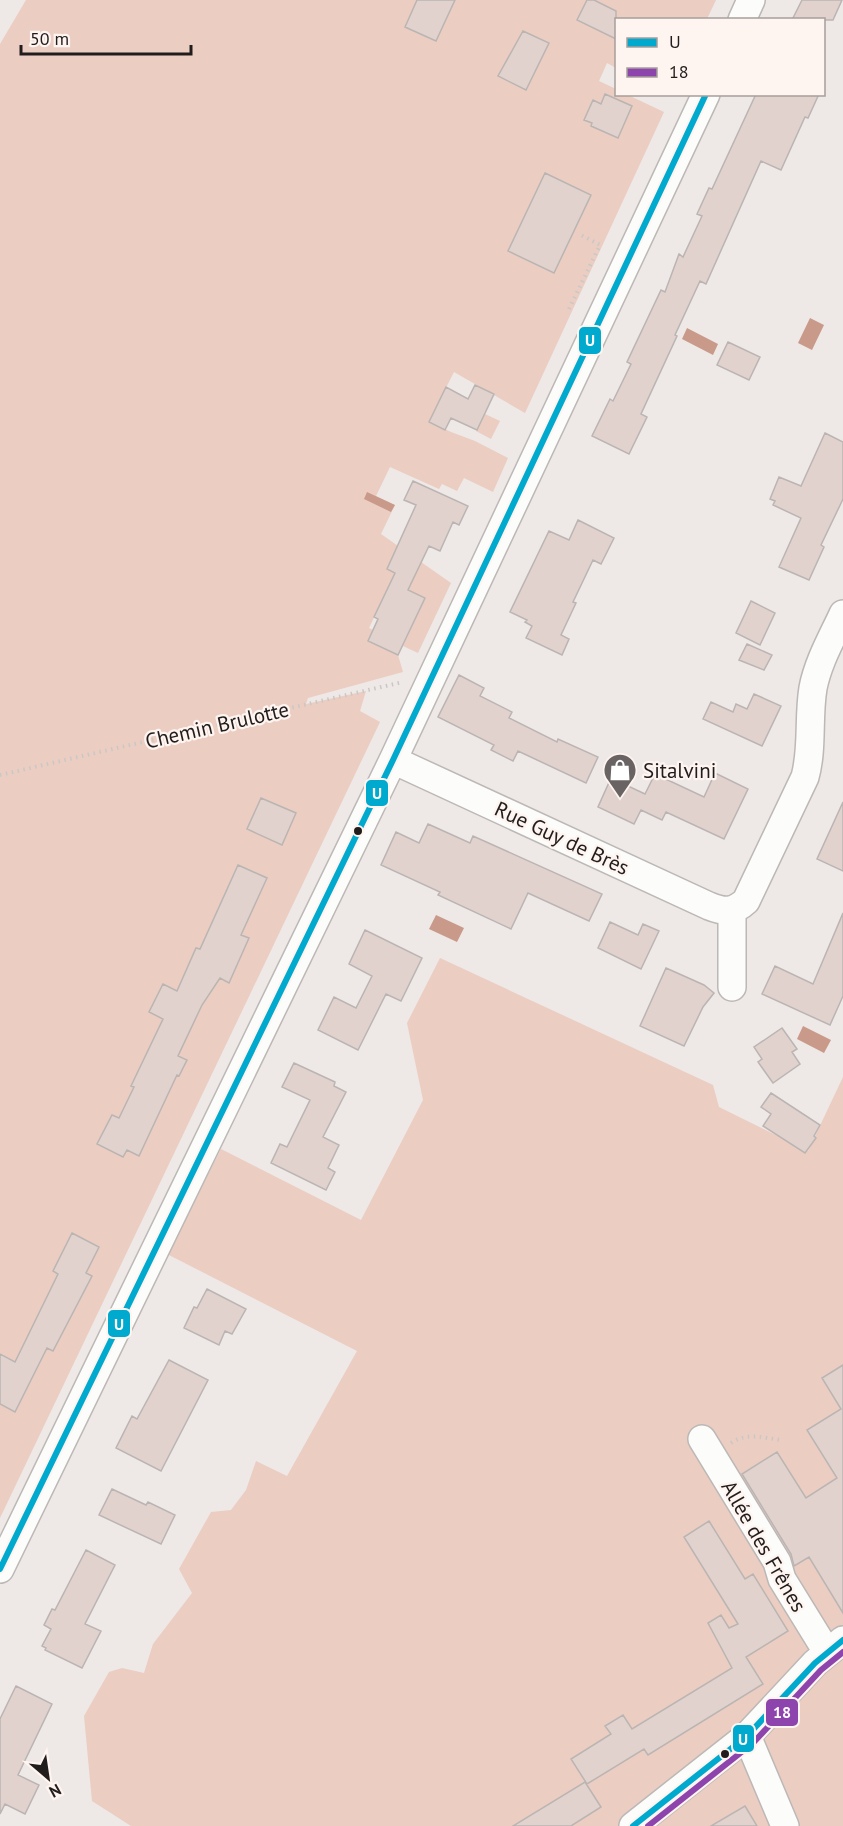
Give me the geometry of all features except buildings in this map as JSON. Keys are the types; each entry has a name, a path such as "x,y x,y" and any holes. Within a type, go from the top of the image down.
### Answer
{"street":[{"path":"743,18 751,0"},
{"path":"0,1569 393,760 705,96"},
{"path":"732,987 732,911 746,900 805,777 810,761 813,692 816,676 843,614"},
{"name":"Rue Guy de Brès","path":"393,760 709,906 732,911"},
{"name":"Allée des Frênes","path":"702,1439 777,1562 782,1579 835,1646"},
{"path":"633,1826 747,1736 795,1682 835,1646"},
{"path":"747,1736 785,1826"}],"path":[{"path":"569,309 600,245 581,235"},
{"name":"Chemin Brulotte","path":"0,775 433,674"},
{"path":"728,1481 726,1457 728,1444 739,1438 752,1436 781,1440"}],"shaded area":[{"path":"26,0 716,0 707,18 615,18 615,67 607,63 599,81 615,89 615,96 630,96 664,112 525,413 454,372 429,421 508,458 493,492 464,478 457,491 442,484 439,489 390,467 376,496 395,505 381,534 451,583 418,653 403,646 425,598 395,584 381,603 369,628 373,630 368,641 398,655 403,672 308,698 306,704 366,691 360,711 380,722 0,1518 0,44"},
{"path":"810,318 824,325 812,350 798,343"},
{"path":"687,328 718,344 713,355 682,339"},
{"path":"485,414 500,421 491,439 476,431"},
{"path":"367,492 395,505 391,512 364,499"},
{"path":"436,915 464,928 457,942 429,929"},
{"path":"440,958 713,1085 719,1107 808,1151 843,1077 843,1826 131,1826 92,1801 84,1716 109,1672 122,1668 144,1673 153,1644 192,1593 179,1569 211,1512 231,1510 246,1490 256,1461 287,1476 357,1351 167,1254 221,1149 361,1220 423,1100 407,1023"},
{"path":"803,1026 831,1040 824,1053 797,1039"}],"transit line":[{"name":"U","path":"0,1569 393,760 705,96"},
{"name":"U","path":"633,1826 747,1736 815,1663 843,1640"},
{"name":"18","path":"648,1826 753,1743 821,1670 843,1652"}],"place":[{"name":"Sitalvini","path":"620,799"}]}
